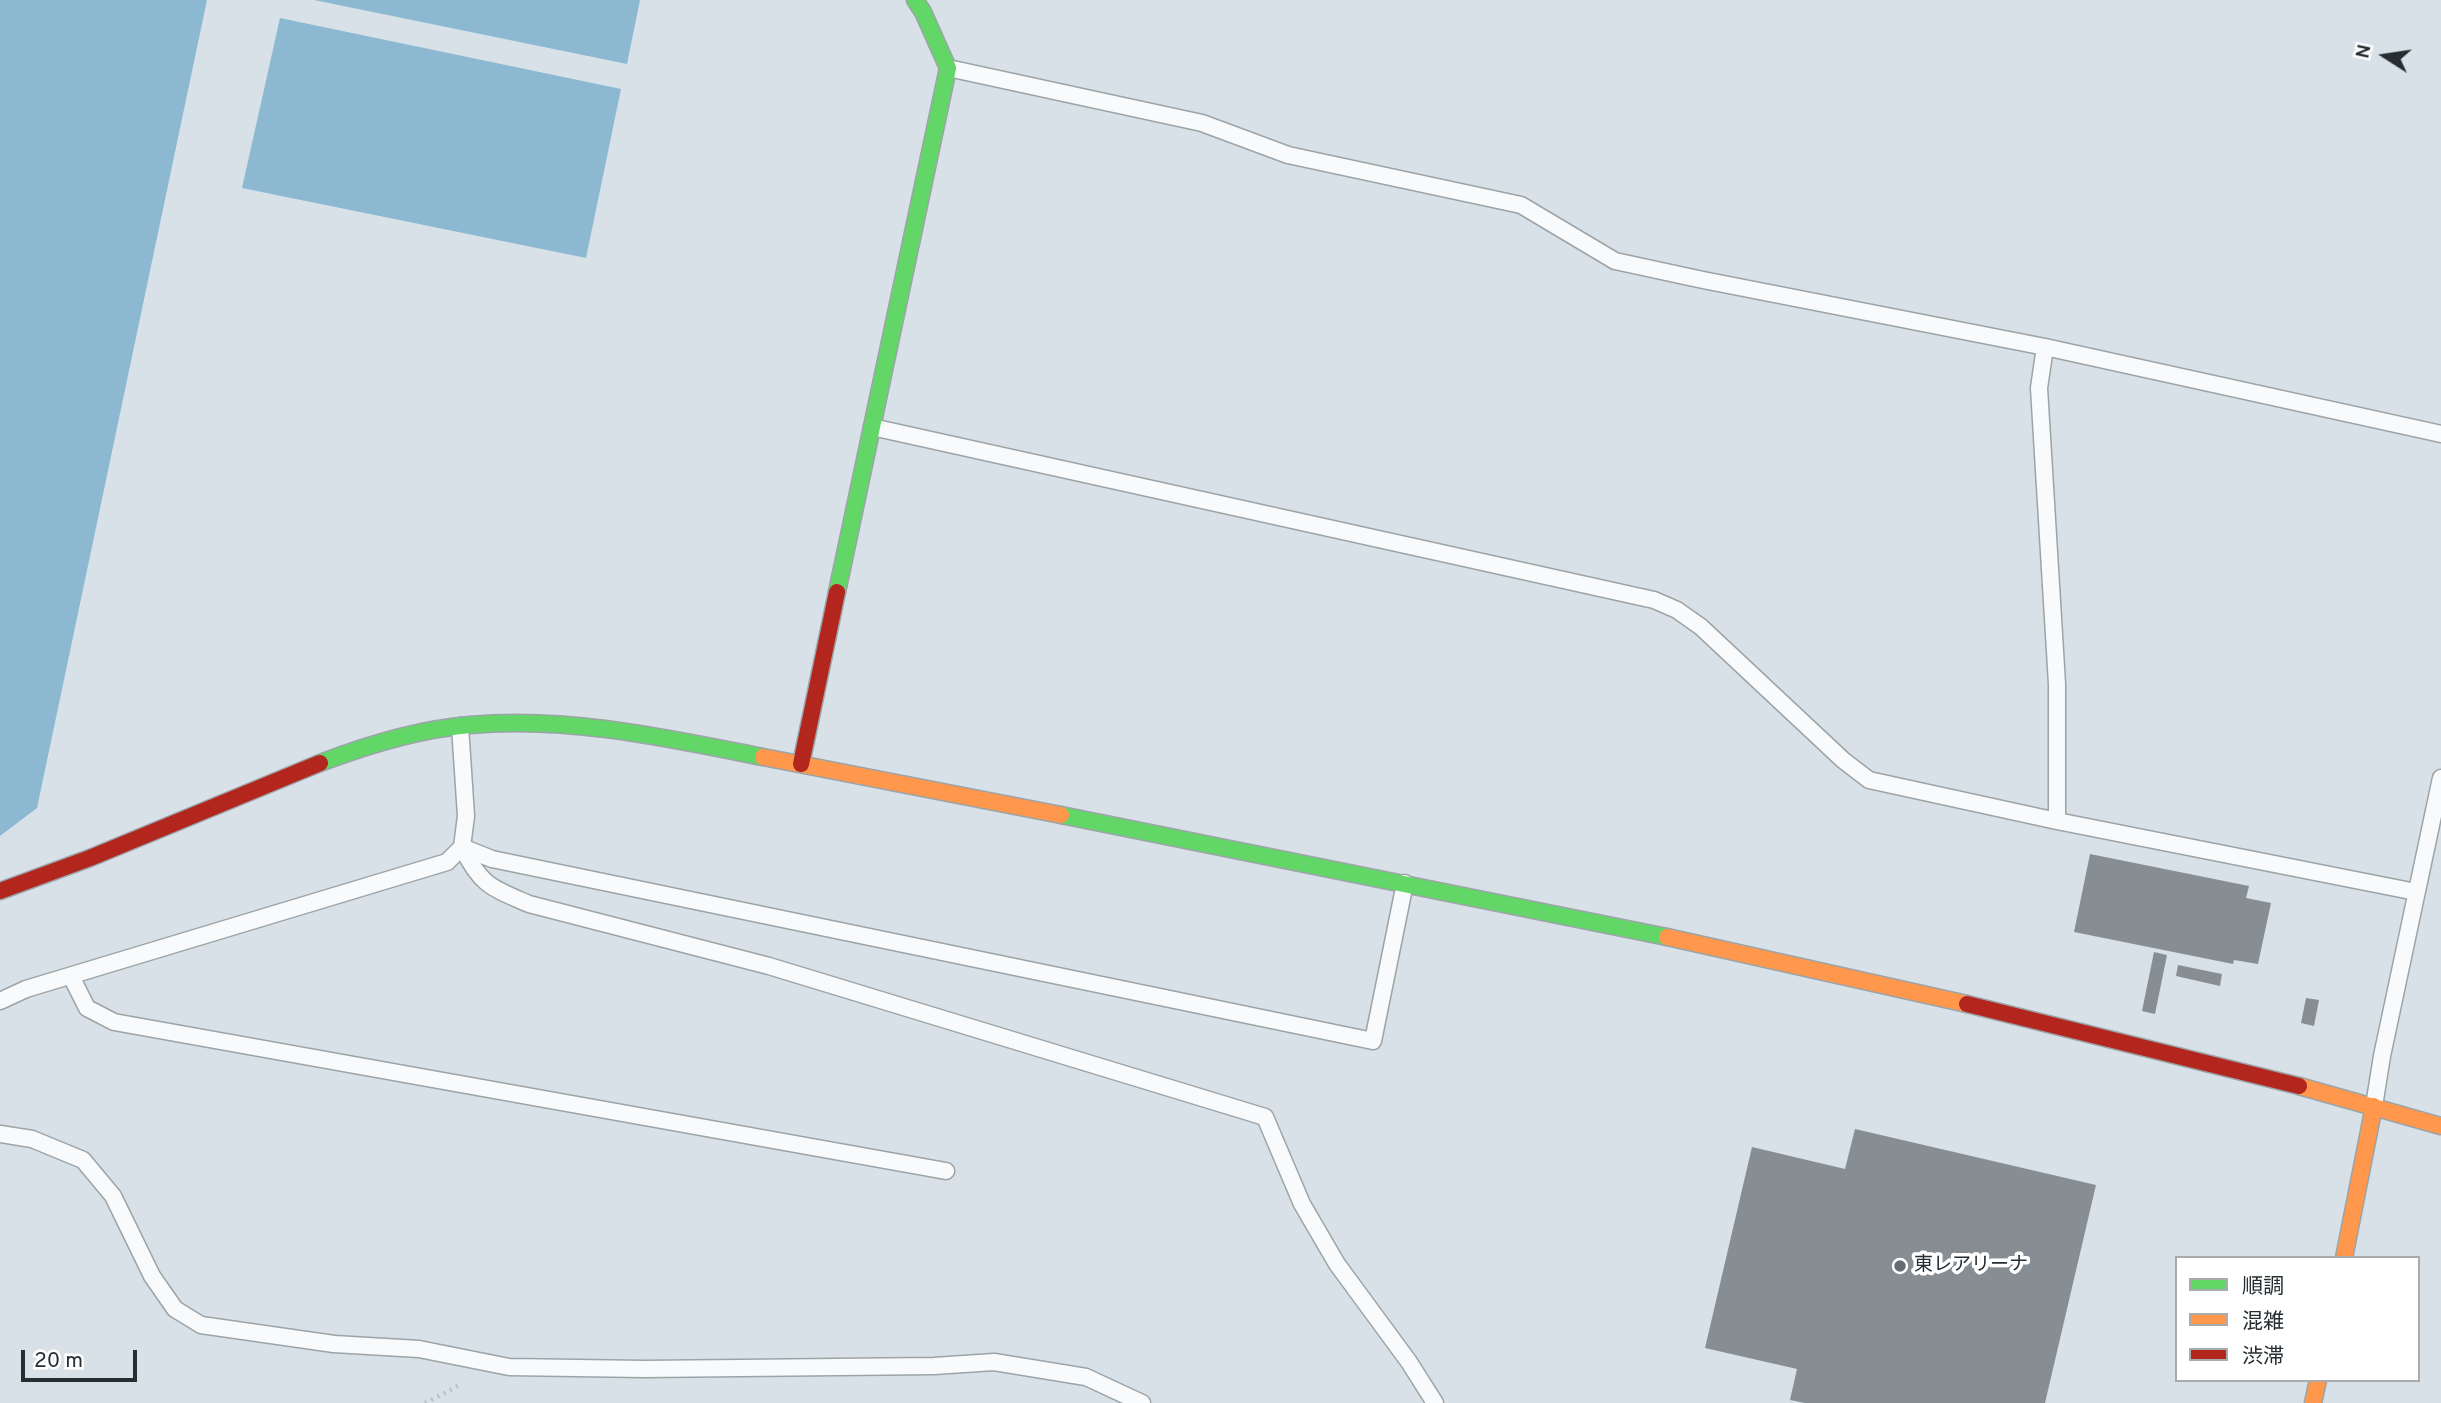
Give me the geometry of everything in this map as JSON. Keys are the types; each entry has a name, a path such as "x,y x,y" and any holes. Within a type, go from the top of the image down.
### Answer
{"street":[{"path":"801,764 948,68 915,0"},
{"path":"0,891 118,847 207,806 316,764 422,733 460,726 500,723 610,729 664,737 1713,946 1919,991 2301,1085 2441,1126"},
{"path":"2344,1256 2374,1106"},
{"path":"2314,1403 2318,1382"}],"lane":[{"path":"948,68 1202,123 1288,155 1521,205 1615,261 2045,347 2441,434"},
{"path":"2045,347 2039,388 2057,684 2057,821"},
{"path":"872,427 1654,600 1677,610 1701,626 1843,760 1869,780 2057,821 2416,892"},
{"path":"460,726 466,816 462,847 474,871 494,888 529,904 769,966 1265,1117 1302,1204 1337,1264 1409,1362 1435,1403"},
{"path":"2374,1106 2382,1056 2441,778"},
{"path":"462,847 492,859 1373,1041 1405,883"},
{"path":"0,1002 26,989 447,862 462,847"},
{"path":"71,976 88,1008 114,1022 946,1171"},
{"path":"0,1134 32,1139 83,1160 113,1196 152,1276 175,1309 201,1325 334,1344 419,1349 509,1367 644,1369 920,1366 994,1362 1086,1377 1142,1403"}],"water":[{"path":"0,0 207,0 37,808 0,836"},
{"path":"314,0 640,0 627,64"},
{"path":"280,18 621,89 586,258 242,188"}],"building":[{"path":"2090,854 2249,886 2246,898 2271,903 2258,964 2234,960 2233,964 2074,932"},
{"path":"2154,952 2167,955 2155,1014 2142,1011"},
{"path":"2178,965 2222,974 2220,986 2176,976"},
{"path":"2306,998 2319,1000 2314,1026 2301,1023"},
{"name":"東レアリーナ","path":"1855,1129 2096,1185 2045,1403 1805,1403 1790,1400 1797,1369 1705,1348 1752,1147 1845,1169"}],"traffic: fast":[{"path":"837,592 948,68 915,0"},
{"path":"320,763 413,734 451,727 507,723 617,730 763,757"},
{"path":"1061,815 1667,937"}],"traffic: slow":[{"path":"763,757 1061,815"},
{"path":"1667,937 1967,1004"},
{"path":"2299,1086 2441,1126"},
{"path":"2344,1256 2374,1106"},
{"path":"2313,1403 2318,1382"}],"traffic: jam":[{"path":"801,764 837,592"},
{"path":"0,891 90,858 320,763"},
{"path":"1967,1004 2299,1086"}],"place":[{"name":"東レアリーナ","path":"1900,1266"}]}
